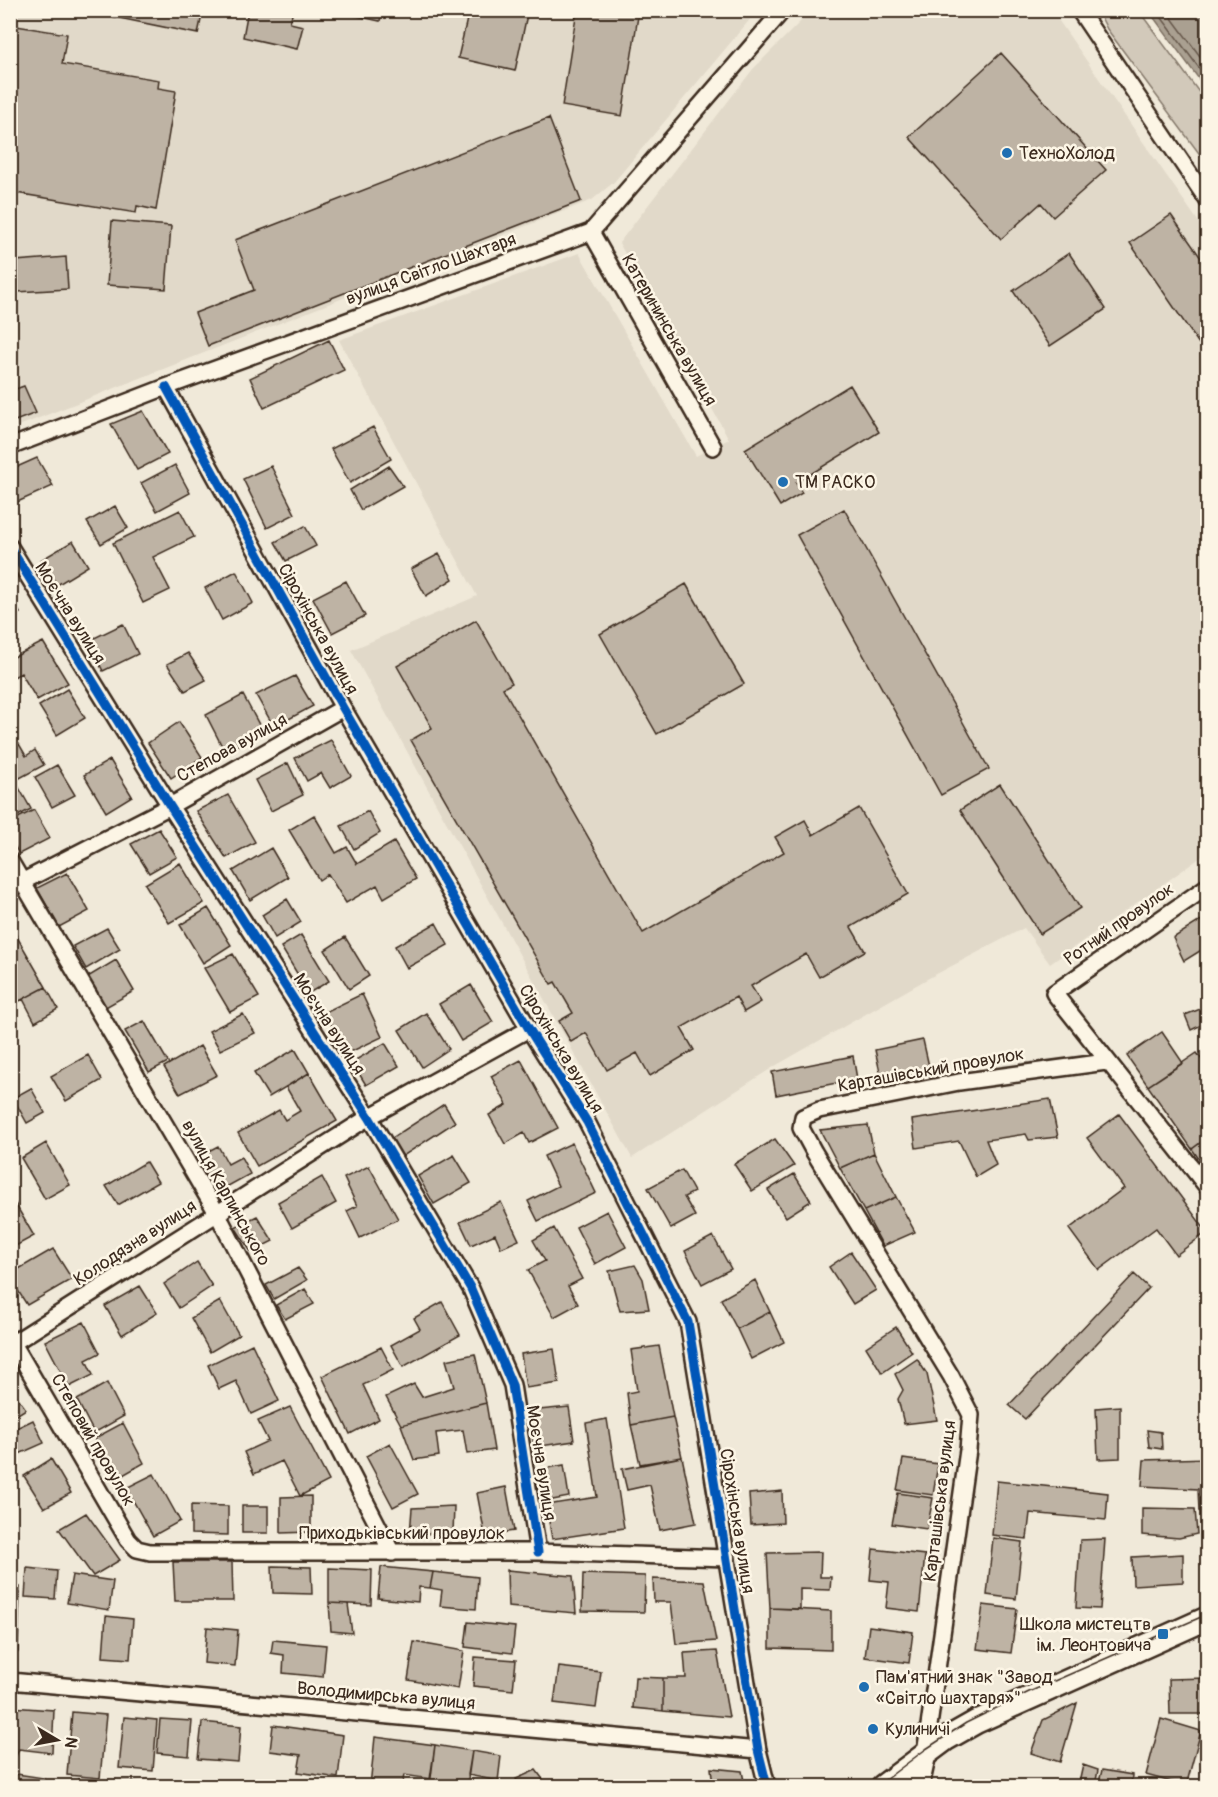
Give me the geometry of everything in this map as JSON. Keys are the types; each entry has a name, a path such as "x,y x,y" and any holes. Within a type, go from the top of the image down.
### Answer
{"main road":[{"path":"883,1786 946,1738 976,1722 1208,1618"},
{"path":"918,1786 925,1754"}],"street":[{"name":"вулиця Світло Шахтаря","path":"10,447 166,387 591,232 783,10"},
{"path":"1078,10 1208,201"},
{"name":"Катерининська вулиця","path":"591,232 713,447"},
{"name":"Сірохінська вулиця","path":"166,387 344,708 529,1029 587,1122 688,1322 758,1750 766,1786"},
{"name":"Моєчна вулиця","path":"10,547 170,806 369,1117 471,1289 512,1385 538,1552"},
{"name":"Степова вулиця","path":"16,885 170,806 344,708"},
{"name":"вулиця Карпинського","path":"10,861 16,885 217,1213 392,1553"},
{"name":"Ротний провулок","path":"1106,1062 1054,993 1208,886"},
{"name":"Колодязна вулиця","path":"12,1342 369,1117 529,1029"},
{"path":"1106,1062 1208,1188"},
{"name":"Карташівський провулок","path":"813,1152 801,1128 804,1117 819,1110 959,1082 1106,1062"},
{"name":"Карташівська вулиця","path":"813,1152 951,1376 971,1415 925,1754"},
{"name":"Степовий провулок","path":"12,1342 128,1540 138,1549 150,1552"},
{"name":"Приходьківський провулок","path":"150,1552 538,1552 727,1558"},
{"name":"Володимирська вулиця","path":"10,1681 758,1750"}],"shaded area":[{"path":"11,11 757,11 614,182 592,200 11,429"},
{"path":"811,11 1052,11 1207,234 1207,853 1050,964 1024,928 927,979 775,1066 632,1158 351,650 477,596 339,340 579,253 696,456 729,439 619,243 753,69"},
{"path":"1098,11 1139,11 1207,103 1207,164 1107,29"}],"water":[{"path":"1149,11 1207,11 1207,90"}],"building":[{"path":"80,10 203,10 198,34"},
{"path":"248,10 293,10 290,23 303,26 297,49 243,37"},
{"path":"344,10 382,10 380,21 343,13"},
{"path":"469,10 528,10 515,71 458,58"},
{"path":"577,10 639,10 622,116 562,106"},
{"path":"10,25 67,34 62,64 159,80 158,88 176,91 156,210 137,206 136,213 10,192"},
{"name":"ТехноХолод","path":"1001,53 1106,170 1053,217 1041,203 1001,239 909,137"},
{"path":"549,118 581,201 208,346 195,313 254,290 235,240"},
{"path":"1171,215 1208,268 1208,357 1130,243"},
{"path":"112,221 171,226 166,289 107,285"},
{"path":"1069,253 1106,309 1050,346 1013,291"},
{"path":"66,257 68,289 17,292 15,261"},
{"path":"10,298 18,319 10,322"},
{"path":"329,340 344,370 264,408 250,378"},
{"path":"850,385 879,432 796,483 802,493 780,506 745,449"},
{"path":"24,386 36,413 10,423 10,391"},
{"path":"143,411 168,454 137,470 111,424"},
{"path":"373,427 391,459 350,483 331,449"},
{"path":"37,458 53,486 13,504 10,500 10,470"},
{"path":"175,465 190,493 157,511 141,483"},
{"path":"271,466 295,514 267,528 243,479"},
{"path":"389,466 403,486 361,510 350,490"},
{"path":"115,506 128,528 101,544 87,522"},
{"path":"844,509 989,769 941,795 797,535"},
{"path":"180,510 194,537 153,557 170,590 143,603 113,543"},
{"path":"305,526 316,546 286,561 275,542"},
{"path":"73,541 88,566 57,585 41,560"},
{"path":"439,554 453,579 426,596 411,569"},
{"path":"236,571 253,603 222,620 205,588"},
{"path":"346,581 365,616 332,633 313,598"},
{"path":"686,584 744,684 657,734 600,634"},
{"path":"10,597 20,613 10,618"},
{"path":"476,620 512,683 503,688 643,933 784,852 775,837 805,820 813,835 859,808 908,894 851,927 865,951 819,977 806,954 751,986 761,1002 744,1012 736,997 681,1028 694,1050 650,1076 637,1053 607,1070 586,1033 571,1042 559,1021 573,1013 555,982 551,984 411,740 432,728 397,666"},
{"path":"123,624 138,654 103,671 88,641"},
{"path":"43,642 68,683 37,700 21,673 10,679 10,655 12,658"},
{"path":"188,653 206,680 185,691 167,664"},
{"path":"295,676 313,706 274,727 256,695"},
{"path":"67,689 85,718 57,735 39,706"},
{"path":"243,695 263,732 225,752 206,715"},
{"path":"179,722 202,757 171,778 148,743"},
{"path":"331,740 351,776 330,788 321,773 307,781 295,758"},
{"path":"19,744 26,756 35,750 44,765 16,780 10,771 10,748"},
{"path":"110,760 132,796 106,812 84,775"},
{"path":"288,763 303,795 271,811 255,780"},
{"path":"57,765 75,795 52,807 35,777"},
{"path":"14,779 31,809 10,820 10,781"},
{"path":"1000,784 1080,908 1040,934 960,810"},
{"path":"228,795 255,842 226,858 196,811"},
{"path":"34,810 50,838 19,854 10,838 10,822"},
{"path":"368,811 380,833 354,849 341,826"},
{"path":"314,815 336,853 347,847 357,864 394,842 416,879 384,898 377,885 346,903 328,874 319,880 289,830"},
{"path":"159,829 177,857 149,873 131,844"},
{"path":"271,848 288,877 250,900 233,871"},
{"path":"180,863 204,903 169,923 145,884"},
{"path":"67,873 89,911 59,927 37,888"},
{"path":"287,899 301,922 275,938 262,915"},
{"path":"208,908 231,945 203,963 180,925"},
{"path":"1208,916 1208,946 1184,961 1173,938"},
{"path":"436,923 448,945 407,968 395,946"},
{"path":"107,928 120,949 86,969 73,946"},
{"path":"13,930 46,987 10,1006 10,932"},
{"path":"301,935 329,981 309,993 281,947"},
{"path":"345,937 369,976 349,989 325,950"},
{"path":"233,954 259,997 230,1012 204,968"},
{"path":"116,960 134,991 104,1008 86,978"},
{"path":"471,985 493,1022 461,1041 439,1004"},
{"path":"46,987 58,1009 35,1022 23,999"},
{"path":"362,994 382,1037 346,1054 325,1012"},
{"path":"1208,1006 1208,1022 1191,1030 1185,1015"},
{"path":"426,1013 449,1049 422,1067 399,1030"},
{"path":"243,1014 255,1033 220,1050 209,1031"},
{"path":"144,1021 168,1062 149,1072 125,1031"},
{"path":"1162,1032 1183,1063 1148,1086 1127,1056"},
{"path":"923,1040 931,1075 883,1085 875,1050"},
{"path":"385,1043 399,1066 366,1085 352,1062"},
{"path":"200,1046 217,1075 180,1094 164,1067"},
{"path":"295,1049 309,1073 269,1097 254,1073"},
{"path":"1197,1053 1208,1068 1208,1072 1202,1075 1208,1082 1208,1137 1192,1149 1148,1086"},
{"path":"88,1055 102,1080 66,1101 51,1076"},
{"path":"853,1056 857,1079 776,1095 772,1072"},
{"path":"521,1060 558,1128 529,1143 524,1133 505,1144 489,1115 507,1105 491,1076"},
{"path":"309,1073 337,1121 257,1166 238,1133 279,1110 285,1120 300,1111 286,1087"},
{"path":"31,1088 45,1113 27,1123 13,1098"},
{"path":"1050,1099 1058,1137 1029,1140 1026,1134 986,1140 996,1165 976,1177 959,1141 916,1148 912,1120"},
{"path":"444,1104 455,1122 400,1158 389,1140"},
{"path":"1119,1114 1207,1232 1176,1255 1156,1228 1099,1270 1069,1229 1124,1188 1087,1138"},
{"path":"868,1125 874,1153 840,1168 820,1130"},
{"path":"1208,1137 1208,1172 1192,1149"},
{"path":"775,1139 794,1166 752,1191 734,1164"},
{"path":"46,1143 70,1185 45,1199 21,1158"},
{"path":"572,1143 596,1193 538,1221 528,1201 558,1186 544,1156"},
{"path":"218,1146 228,1164 241,1157 250,1174 210,1196 191,1160"},
{"path":"874,1153 896,1197 864,1211 840,1168"},
{"path":"454,1155 471,1183 434,1204 418,1176"},
{"path":"146,1162 158,1182 118,1205 106,1186"},
{"path":"369,1166 398,1219 360,1238 347,1211 357,1206 344,1178"},
{"path":"682,1170 694,1192 684,1197 695,1216 671,1229 648,1188"},
{"path":"794,1174 811,1201 786,1217 768,1190"},
{"path":"322,1177 336,1203 292,1228 278,1202"},
{"path":"10,1195 34,1236 10,1249"},
{"path":"896,1197 915,1232 883,1246 864,1211"},
{"path":"501,1202 519,1240 501,1248 495,1234 471,1245 460,1222"},
{"path":"607,1211 626,1247 595,1264 576,1227"},
{"path":"257,1216 273,1241 251,1252 235,1227"},
{"path":"554,1228 582,1279 568,1286 578,1304 554,1317 528,1270 545,1261 533,1240"},
{"path":"713,1236 731,1269 702,1284 685,1251"},
{"path":"53,1249 72,1279 27,1305 10,1278 10,1274"},
{"path":"851,1252 876,1290 853,1304 829,1267"},
{"path":"197,1262 212,1286 179,1308 164,1284"},
{"path":"635,1265 643,1279 649,1309 620,1311 609,1271"},
{"path":"298,1268 307,1280 274,1299 266,1285"},
{"path":"1134,1274 1149,1288 1025,1419 1009,1405"},
{"path":"755,1280 770,1312 737,1329 721,1299"},
{"path":"140,1286 157,1313 122,1335 105,1306"},
{"path":"305,1289 314,1304 285,1319 276,1305"},
{"path":"220,1301 239,1335 210,1352 191,1318"},
{"path":"442,1302 460,1335 403,1367 391,1345 420,1329 414,1318"},
{"path":"770,1312 784,1342 751,1359 737,1329"},
{"path":"84,1322 100,1353 86,1360 93,1375 69,1387 45,1341"},
{"path":"896,1327 912,1352 882,1373 866,1347"},
{"path":"252,1344 279,1401 251,1414 236,1381 219,1389 208,1365"},
{"path":"659,1346 673,1417 631,1425 627,1393 637,1391 631,1350"},
{"path":"381,1347 393,1370 363,1385 379,1419 350,1434 322,1376"},
{"path":"554,1349 559,1383 526,1388 521,1354"},
{"path":"475,1354 486,1403 401,1425 386,1397 414,1384 422,1397 454,1387 446,1360"},
{"path":"917,1359 927,1374 937,1420 904,1424 898,1399 903,1390 895,1374"},
{"path":"107,1383 124,1416 94,1433 77,1400"},
{"path":"10,1387 26,1409 10,1419"},
{"path":"486,1403 494,1450 467,1454 463,1430 436,1433 439,1456 414,1460 401,1425"},
{"path":"1120,1406 1120,1458 1098,1459 1096,1408"},
{"path":"290,1407 329,1481 300,1496 282,1461 254,1474 244,1452 268,1441 258,1421"},
{"path":"569,1407 574,1441 534,1447 529,1411"},
{"path":"673,1417 682,1457 640,1464 631,1425"},
{"path":"607,1419 624,1528 552,1539 546,1505 597,1497 586,1423"},
{"path":"33,1420 44,1443 10,1458 10,1431"},
{"path":"123,1423 144,1463 116,1479 95,1438"},
{"path":"1147,1430 1161,1432 1162,1449 1149,1447"},
{"path":"390,1443 418,1494 393,1507 366,1456"},
{"path":"682,1457 696,1523 660,1530 650,1485 627,1490 622,1469"},
{"path":"1208,1458 1208,1512 1199,1511 1198,1489 1142,1486 1144,1460"},
{"path":"51,1459 71,1493 44,1508 24,1476"},
{"path":"903,1459 938,1464 933,1495 897,1490"},
{"path":"564,1465 569,1497 547,1501 542,1469"},
{"path":"154,1474 180,1521 153,1536 126,1488"},
{"path":"997,1481 1108,1493 1106,1520 1030,1513 1027,1539 992,1535"},
{"path":"506,1487 514,1531 485,1535 477,1493"},
{"path":"782,1491 783,1523 751,1525 749,1494"},
{"path":"898,1493 933,1498 927,1529 892,1524"},
{"path":"311,1496 311,1532 281,1533 281,1497"},
{"path":"191,1505 228,1506 228,1535 191,1534"},
{"path":"242,1506 268,1506 268,1533 242,1533"},
{"path":"454,1506 453,1533 410,1534 412,1508"},
{"path":"1142,1508 1195,1509 1197,1534 1179,1538 1142,1535"},
{"path":"86,1513 120,1560 93,1576 59,1529"},
{"path":"993,1538 1022,1542 1016,1599 987,1595"},
{"path":"1105,1539 1100,1609 1076,1608 1080,1540"},
{"path":"873,1549 925,1555 919,1612 886,1608 889,1582 870,1580"},
{"path":"821,1552 820,1577 831,1577 830,1590 800,1589 800,1609 770,1608 767,1553"},
{"path":"1183,1554 1183,1582 1133,1585 1132,1557"},
{"path":"173,1562 232,1562 233,1601 175,1601"},
{"path":"272,1566 311,1567 312,1594 273,1593"},
{"path":"381,1567 433,1572 430,1588 419,1587 418,1602 378,1598"},
{"path":"27,1568 57,1571 55,1599 25,1597"},
{"path":"329,1568 372,1570 371,1605 329,1603"},
{"path":"507,1570 573,1576 576,1613 508,1607"},
{"path":"433,1572 478,1577 476,1609 440,1606 442,1590 430,1588"},
{"path":"583,1574 645,1576 644,1612 582,1611"},
{"path":"72,1575 113,1581 109,1610 67,1603"},
{"path":"653,1579 704,1581 716,1641 676,1644 671,1602 654,1602"},
{"path":"10,1586 20,1587 18,1652 10,1651"},
{"path":"329,1603 348,1604 352,1633 331,1631"},
{"path":"983,1605 1017,1609 1011,1653 977,1649"},
{"path":"770,1608 831,1611 831,1650 770,1648"},
{"path":"106,1616 133,1619 130,1659 103,1657"},
{"path":"468,1622 515,1627 512,1653 465,1647"},
{"path":"869,1626 913,1632 909,1663 865,1657"},
{"path":"207,1627 238,1630 235,1666 204,1663"},
{"path":"273,1640 326,1645 323,1677 283,1673 284,1655 271,1653"},
{"path":"414,1642 464,1651 458,1689 408,1680"},
{"path":"717,1651 729,1717 663,1711 663,1678 686,1678 684,1653"},
{"path":"475,1657 516,1660 513,1690 473,1686"},
{"path":"559,1667 601,1672 596,1708 554,1703"},
{"path":"635,1677 663,1678 663,1711 633,1708"},
{"path":"1208,1678 1208,1714 1170,1714 1169,1679"},
{"path":"1077,1703 1060,1762 1031,1753 1043,1720"},
{"path":"10,1707 54,1710 52,1753 19,1749 16,1756 10,1756"},
{"path":"72,1712 106,1715 100,1778 67,1775"},
{"path":"124,1717 157,1720 153,1771 119,1768"},
{"path":"160,1719 192,1721 189,1756 157,1753"},
{"path":"1161,1719 1201,1731 1186,1786 1146,1775"},
{"path":"202,1722 241,1726 238,1762 198,1759"},
{"path":"273,1725 343,1735 338,1778 298,1772 301,1755 270,1751"},
{"path":"375,1737 435,1745 430,1779 404,1775 402,1786 370,1786"},
{"path":"435,1745 472,1751 467,1786 430,1786"},
{"path":"472,1751 501,1756 498,1781 468,1775"},
{"path":"1083,1765 1098,1770 1095,1786 1079,1783"},
{"path":"711,1768 742,1771 745,1786 713,1786"},
{"path":"536,1770 548,1786 520,1786 516,1779"},
{"path":"1102,1770 1132,1775 1131,1786 1098,1786"},
{"path":"10,1773 44,1778 42,1786 10,1786"},
{"path":"78,1779 144,1783 144,1786 78,1786"}],"tram line":[{"path":"877,1786 926,1749 966,1723 1029,1692 1208,1614"}],"cycle path":[{"path":"166,387 343,708 529,1029 587,1122 688,1322 758,1750 767,1786"},
{"path":"10,547 170,806 369,1117 471,1289 512,1385 538,1552"}],"place":[{"name":"ТехноХолод","path":"1007,153"},
{"name":"ТМ РАСКО","path":"783,482"},
{"name":"Школа мистецтв ім. Леонтовича","path":"1163,1634"},
{"name":"Пам'ятний знак \"Завод «Світло шахтаря»\"","path":"864,1687"},
{"name":"Кулиничі","path":"873,1729"}]}
